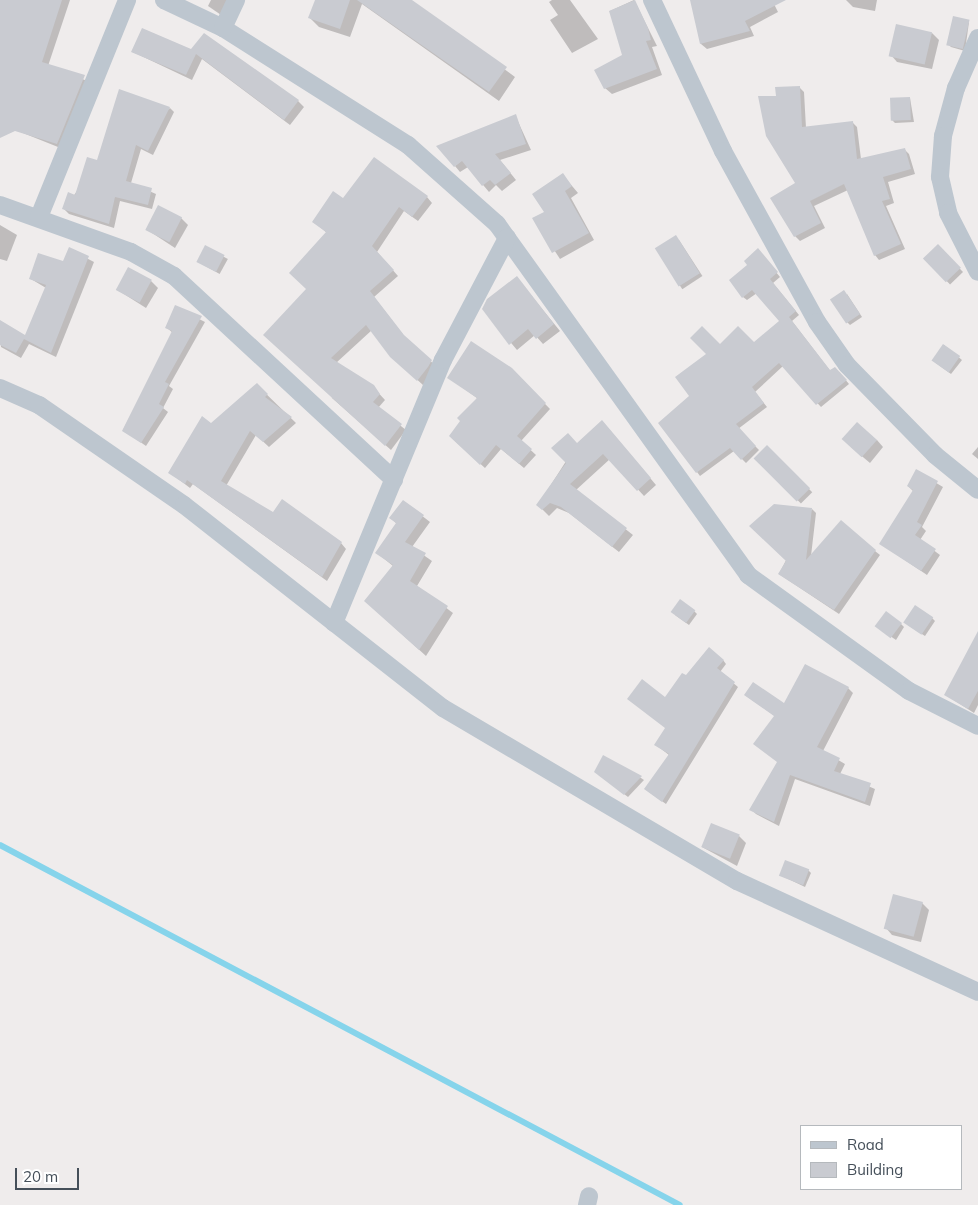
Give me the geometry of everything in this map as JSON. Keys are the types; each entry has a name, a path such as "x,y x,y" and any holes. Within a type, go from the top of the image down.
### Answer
{"street":[{"path":"39,217 127,0"},
{"path":"164,0 223,28 408,145 507,238 748,576 909,692 978,726"},
{"path":"223,28 236,0"},
{"path":"652,0 723,151 818,322 848,365 935,456 978,490"},
{"path":"978,38 956,88 944,136 940,177 948,213 978,272"},
{"path":"0,205 39,217 131,252 174,276 394,480"},
{"path":"334,623 443,360 507,238"},
{"path":"0,388 40,405 184,505 443,708 738,881 978,992"}],"building":[{"path":"0,0 62,0 42,62 85,75 57,144 15,131 0,138"},
{"path":"315,0 350,0 340,29 308,18"},
{"path":"357,0 412,0 507,67 489,92"},
{"path":"635,0 648,28 651,40 646,41 657,69 604,89 594,70 622,55 609,11"},
{"path":"690,0 786,0 745,21 750,31 700,44"},
{"path":"953,16 970,20 963,49 946,45"},
{"path":"896,24 932,32 925,64 889,56"},
{"path":"142,28 191,49 204,33 299,100 284,120 196,54 186,75 131,52"},
{"path":"800,86 802,127 853,121 857,159 905,148 911,169 883,177 890,199 882,201 901,244 874,256 844,184 810,201 821,223 794,237 770,198 795,183 766,136 758,96 776,96 775,87"},
{"path":"119,89 170,107 148,151 136,145 126,181 152,188 148,205 115,197 109,224 62,209 68,192 75,195 87,157 97,160"},
{"path":"910,97 911,120 891,121 890,98"},
{"path":"516,114 526,144 495,154 511,173 495,185 490,180 482,186 462,161 454,167 436,146"},
{"path":"374,157 428,196 412,217 399,207 372,246 394,270 370,291 404,335 432,360 428,367 417,381 390,357 366,325 331,358 374,385 380,394 373,402 402,424 385,446 263,335 306,289 289,273 326,232 312,222 333,191 343,198"},
{"path":"563,173 572,186 565,191 589,233 552,253 532,218 544,212 532,194"},
{"path":"158,205 182,217 169,242 145,230"},
{"path":"676,235 700,273 679,286 655,248"},
{"path":"938,244 961,268 946,282 923,259"},
{"path":"205,245 225,255 216,272 196,262"},
{"path":"69,247 89,256 51,353 24,339 16,353 0,345 0,320 25,335 46,285 29,279 38,253 63,261"},
{"path":"758,248 778,272 770,279 796,311 789,317 830,370 835,367 847,380 816,405 779,363 752,387 764,403 736,424 756,446 741,460 730,448 696,473 658,423 689,396 675,377 706,354 690,338 702,326 720,344 738,326 754,342 779,321 752,290 742,298 729,280 747,265 744,261"},
{"path":"128,267 152,280 140,303 116,290"},
{"path":"517,276 554,324 536,339 528,329 509,345 482,309 487,299"},
{"path":"844,290 860,314 846,324 830,300"},
{"path":"175,305 202,316 165,382 169,384 159,404 164,407 141,443 122,431 172,331 165,328"},
{"path":"471,341 512,368 546,403 517,436 532,449 519,464 496,445 480,465 449,436 460,421 457,418 477,398 447,378"},
{"path":"943,344 960,356 949,372 932,360"},
{"path":"257,383 268,394 265,397 292,417 263,442 250,431 221,481 273,512 282,499 342,542 322,577 187,480 185,484 168,473 202,416 211,423"},
{"path":"602,420 651,478 637,491 603,454 570,484 627,528 612,547 561,507 550,503 542,510 536,505 566,463 551,448 568,433 577,443"},
{"path":"857,422 877,440 862,457 842,439"},
{"path":"767,445 810,488 797,502 754,458"},
{"path":"916,469 938,481 917,522 922,525 915,535 936,549 921,571 879,544 913,490 907,486"},
{"path":"403,500 424,515 405,542 426,553 410,581 448,606 419,650 364,601 393,565 375,553 396,523 389,518"},
{"path":"774,504 812,508 806,560 841,520 876,550 834,610 778,574 786,561 749,526"},
{"path":"680,599 695,610 686,623 671,612"},
{"path":"915,605 933,617 921,635 903,622"},
{"path":"886,611 902,623 891,638 875,626"},
{"path":"978,631 978,691 968,709 944,695"},
{"path":"709,647 724,660 717,668 735,682 662,802 644,789 669,754 654,745 665,728 627,699 642,679 665,697 682,673 686,675"},
{"path":"805,664 849,687 817,747 840,758 834,771 871,783 865,802 790,775 774,822 749,810 777,762 753,744 774,716 744,695 753,682 784,703"},
{"path":"603,755 642,776 624,795 594,772"},
{"path":"711,823 740,835 730,859 701,847"},
{"path":"785,860 809,869 803,885 779,876"},
{"path":"893,894 923,902 914,937 884,929"}],"waterway":[{"path":"0,845 680,1205"}]}
